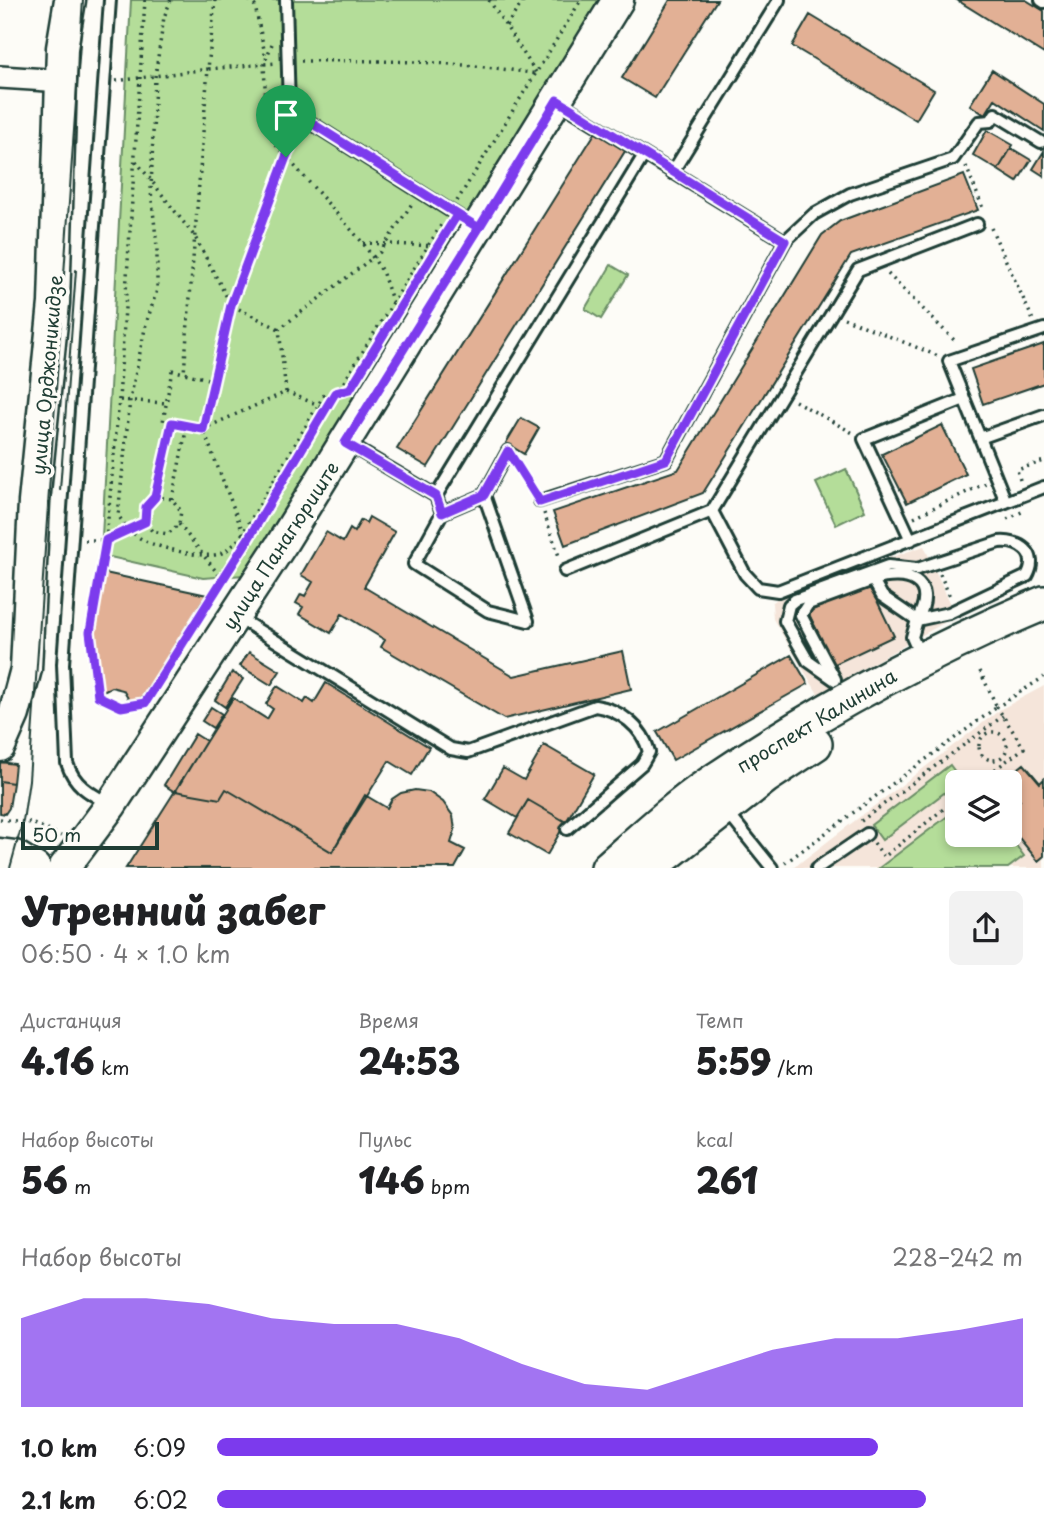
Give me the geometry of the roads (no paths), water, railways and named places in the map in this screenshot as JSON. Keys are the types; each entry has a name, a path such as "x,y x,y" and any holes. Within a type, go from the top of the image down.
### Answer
{"main road":[{"name":"проспект Калинина","path":"608,868 710,784 841,690 1044,603"},
{"name":"проспект Калинина","path":"649,868 765,777 855,719 927,677 1044,622"}],"street":[{"name":"улица Орджоникидзе","path":"0,746 14,714 26,669 34,502 54,303 62,48 70,0"},
{"name":"улица Панагюриште","path":"64,868 111,806 345,443 462,218 557,100 618,0"},
{"path":"0,77 63,81"},
{"path":"0,854 15,856 35,868"}],"lane":[{"path":"110,0 63,664 67,763 72,778 85,790 111,806"},
{"path":"286,0 289,109 462,218"},
{"path":"672,173 779,0"},
{"path":"557,100 785,241"},
{"path":"540,502 666,460 785,241 814,214 850,194 953,159 979,122 991,121 995,114 1041,142"},
{"path":"436,496 644,155"},
{"path":"565,571 712,511 858,270 984,222"},
{"path":"1006,502 949,360 1041,330"},
{"path":"911,540 864,439 964,399"},
{"path":"980,438 1044,415"},
{"path":"345,443 436,496 442,513"},
{"path":"484,495 528,621 488,611 414,564 442,513 484,495 508,451"},
{"path":"712,511 745,573 758,588 778,591 1044,487"},
{"path":"841,690 808,661 797,644 785,621 789,605 809,593 888,566 917,569 999,542 1012,541 1023,545 1031,561 1027,576 956,610 918,620 882,596 873,580"},
{"path":"841,690 801,615 808,604 873,580 897,575 914,579 920,585 925,600 912,637 921,657"},
{"path":"234,616 451,750 468,752 595,706 616,711 640,733 649,752 642,764 567,829"},
{"path":"725,810 772,868"},
{"path":"817,868 867,834"}],"tram line":[{"path":"10,868 23,821 29,780 83,0"},
{"path":"60,490 76,270"}]}
